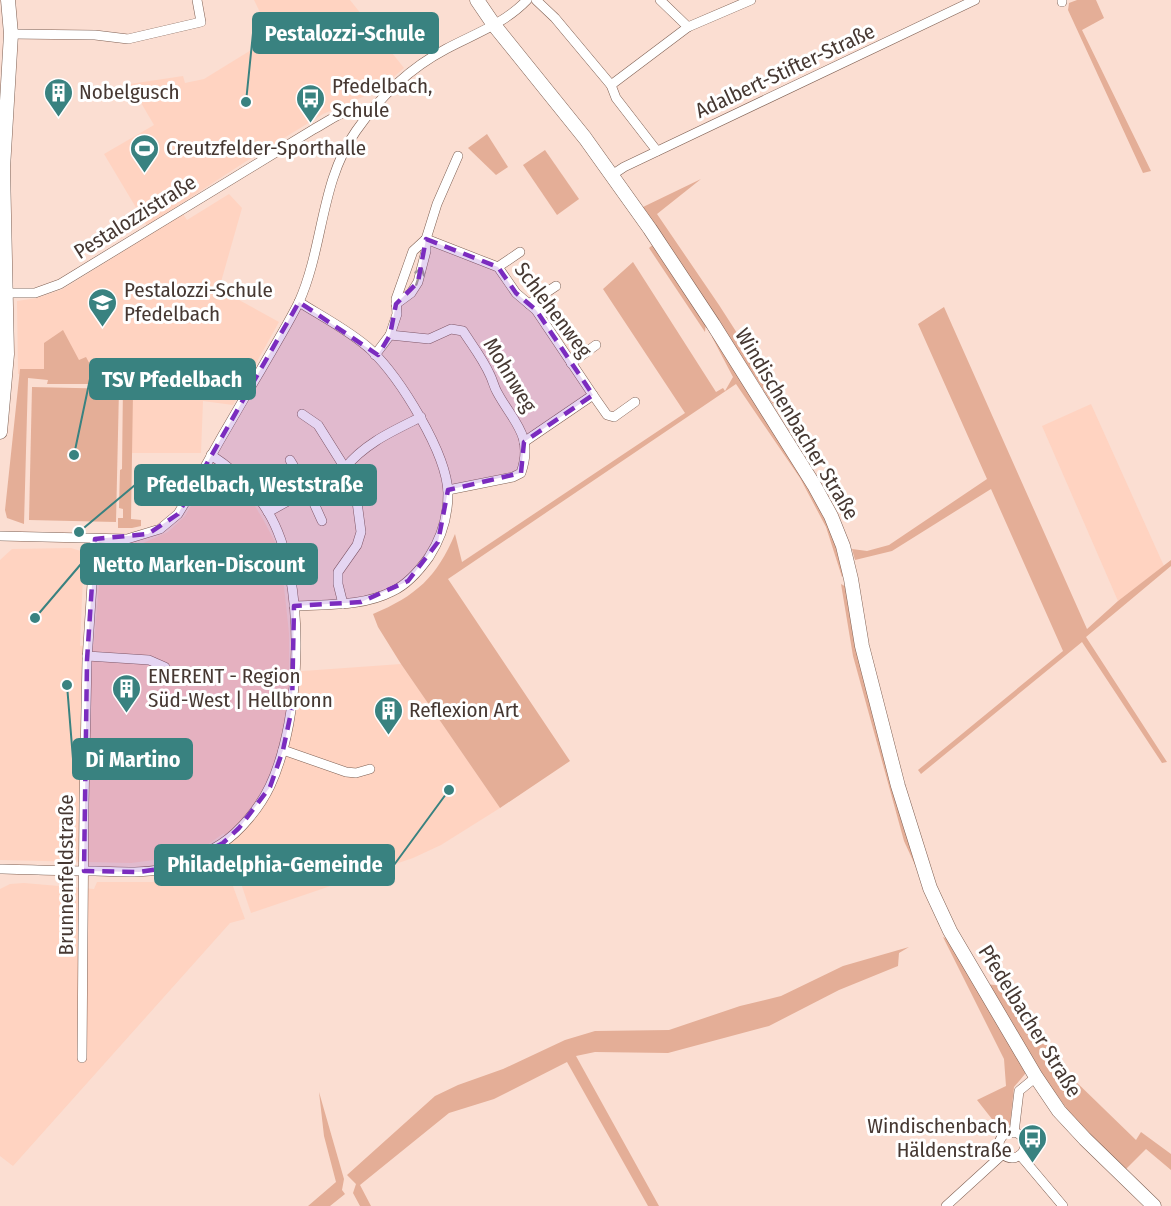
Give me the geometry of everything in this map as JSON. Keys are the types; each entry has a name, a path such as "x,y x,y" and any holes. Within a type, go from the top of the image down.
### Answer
{"street":[{"path":"0,423 7,354 3,168 11,34 8,0"},
{"path":"11,34 95,35 128,39 201,22 197,0"},
{"name":"Windischenbacher Straße","path":"477,0 494,25 585,138 665,252 814,485 834,523 847,561 862,646 898,786 930,888 950,932"},
{"path":"0,536 127,539 148,534 169,523 187,499 298,302 314,262 333,176 340,159 357,131 400,81 413,70 445,49 513,14 527,0"},
{"path":"536,0 555,18 611,85 616,98 657,151"},
{"path":"660,0 688,27"},
{"path":"611,85 688,27 751,0"},
{"name":"Adalbert-Stifter-Straße","path":"612,175 657,151 975,0"},
{"name":"Pestalozzistraße","path":"6,293 35,293 60,284 314,129 354,108 363,108 372,112"},
{"path":"396,304 411,293 418,282 426,251 426,239 437,204 458,156"},
{"path":"375,355 390,335 397,314 396,299 413,251 426,239"},
{"path":"426,239 498,267 520,252"},
{"name":"Schlehenweg","path":"498,267 516,293 536,310 607,416 614,417 635,402"},
{"path":"529,304 556,286"},
{"path":"294,606 361,602 392,591 408,581 422,567 438,542 445,524 448,490 441,464 421,417 405,392 371,350 298,302"},
{"name":"Mohnweg","path":"390,335 429,339 451,329 463,331 490,374 499,397 521,429 524,442 524,463 521,473 513,477 448,490"},
{"path":"571,363 596,345"},
{"path":"524,442 593,395"},
{"path":"302,414 318,425 345,468 356,494 361,532 357,545 338,572 338,584 343,604"},
{"path":"345,468 353,458 378,438 421,417"},
{"path":"0,869 140,872 174,867 195,859 223,843 256,810 270,787 283,750 292,708 294,606 287,563 280,537 268,512 245,482 211,455"},
{"path":"290,460 308,490 322,521"},
{"path":"268,512 308,490"},
{"name":"Brunnenfeldstraße","path":"82,1058 87,656 95,539"},
{"path":"87,656 149,660 165,667"},
{"path":"283,750 346,772 356,773 370,769"},
{"name":"Pfedelbacher Straße","path":"950,932 1036,1077 1059,1111 1154,1206"},
{"path":"1014,1133 1019,1091 1036,1077"},
{"path":"1014,1133 1018,1134 1024,1146 1020,1155 1011,1158 1003,1154 999,1145 1000,1140 1006,1134 1014,1133"},
{"path":"946,1206 1003,1154"},
{"path":"1020,1155 1063,1206"}],"highlighted area":[{"path":"426,239 498,267 516,293 536,310 593,395 524,442 521,473 448,490 438,542 408,581 361,602 294,606 292,708 283,750 270,787 239,828 223,843 174,867 139,872 84,871 87,660 95,539 148,534 178,514 299,302 378,355 390,335 396,304 418,282"}],"shaded area":[{"path":"254,0 350,0 404,68 379,90 323,114 147,226 104,154 154,125 130,84 183,76 185,83 204,79 272,37"},
{"path":"1077,0 1096,0 1104,18 1082,30 1151,171 1143,173 1068,10 1069,3"},
{"path":"487,134 508,167 496,175 468,148"},
{"path":"545,150 579,199 557,215 523,165"},
{"path":"701,179 657,214 782,403 774,406 643,207"},
{"name":"Pestalozzi-Schule Pfedelbach","path":"229,194 242,208 219,289 279,322 233,405 203,401 201,453 124,453 125,382 18,374 17,301 37,298 63,289 183,214 187,220"},
{"path":"655,243 706,322 705,332 649,248"},
{"path":"633,262 716,392 723,388 725,391 733,377 712,337 715,334 822,505 834,534 845,573 842,577 826,527 800,478 736,384 448,579 570,761 500,808 401,664 378,627 373,614 401,600 423,583 441,562 455,534 462,562 685,413 603,289"},
{"path":"944,307 1087,629 1118,601 1171,560 1171,566 1086,637 1167,762 1162,763 1082,642 921,774 918,770 1063,651 991,489 892,551 855,560 852,549 867,551 889,545 987,479 918,324"},
{"path":"63,330 79,360 86,357 93,370 111,362 118,375 152,359 157,369 159,385 142,385 142,392 133,393 131,519 141,520 141,526 118,528 118,518 123,518 123,509 119,508 123,384 47,384 48,380 28,378 24,524 7,518 5,510 20,369 44,369 44,343"},
{"path":"32,387 119,389 116,522 29,520"},
{"path":"1091,404 1164,566 1118,601 1042,426"},
{"path":"221,470 231,476 249,496 276,544 282,568 289,633 289,672 401,664 500,808 441,845 413,858 251,913 224,833 206,846 170,858 131,863 0,860 0,560 12,549 71,548 84,552 80,646 94,643 102,549 141,544 168,532 185,516 209,474"},
{"path":"841,584 848,588 926,889 904,841 853,656"},
{"path":"223,859 245,919 230,923 13,1166 0,1156 0,889 10,884 24,883 94,889 97,882 156,882 185,874"},
{"path":"943,937 950,940 1025,1067 1025,1074 1014,1087 1010,1125 999,1128 977,1100 1006,1086 1004,1059"},
{"path":"909,947 899,953 898,966 839,990 769,1026 668,1053 595,1052 576,1056 659,1206 648,1206 567,1062 494,1099 449,1113 360,1185 371,1206 360,1206 353,1193 356,1184 347,1175 435,1096 458,1085 503,1069 565,1040 595,1031 669,1030 740,1006 781,996 843,966"},
{"path":"986,984 1003,986 1068,1074 1136,1140 1141,1132 1171,1154 1171,1170 1146,1149 1126,1169 1088,1133 1045,1079"},
{"path":"319,1092 344,1179 342,1190 345,1194 330,1206 308,1206 336,1182 324,1136"}],"place":[{"name":"Pestalozzi-Schule","path":"246,102"},
{"name":"Nobelgusch","path":"58,118"},
{"name":"Pfedelbach, Schule","path":"311,124"},
{"name":"Creutzfelder-Sporthalle","path":"145,174"},
{"name":"Pestalozzi-Schule Pfedelbach","path":"103,328"},
{"name":"TSV Pfedelbach","path":"74,455"},
{"name":"Pfedelbach, Weststraße","path":"79,532"},
{"name":"Netto Marken-Discount","path":"35,618"},
{"name":"Di Martino","path":"67,685"},
{"name":"ENERENT - Region Süd-West | Hellbronn","path":"127,714"},
{"name":"Reflexion Art","path":"388,736"},
{"name":"Philadelphia-Gemeinde","path":"449,790"},
{"name":"Windischenbach, Häldenstraße","path":"1033,1164"}]}
